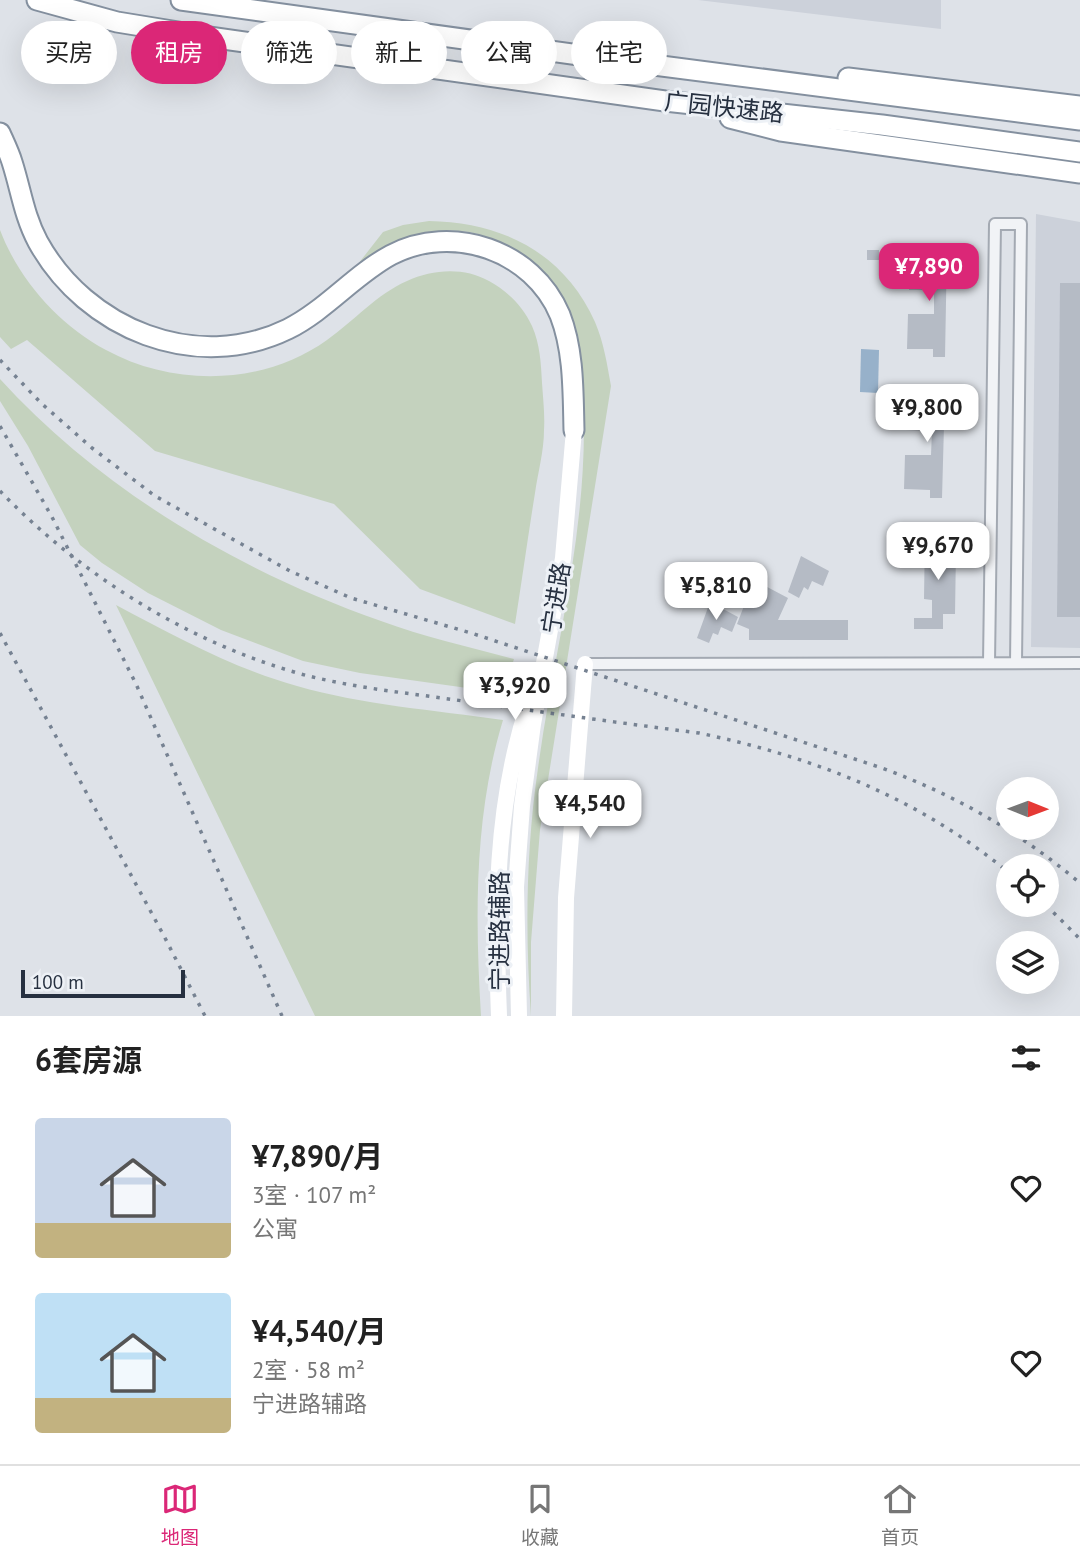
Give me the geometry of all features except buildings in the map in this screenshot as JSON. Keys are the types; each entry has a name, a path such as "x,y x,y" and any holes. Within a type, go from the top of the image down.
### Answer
{"highway":[{"name":"广园快速路","path":"37,0 117,22 665,101 882,125 1080,152"},
{"name":"广园快速路","path":"181,0 571,54"},
{"path":"667,64 859,79 1080,106"},
{"name":"广园快速路","path":"667,67 1080,120"},
{"path":"665,101 781,131 1080,173"},
{"path":"0,133 12,161 29,224 51,262 78,294 95,308 131,330 156,340 209,347 235,345 286,330 309,317 373,266 412,247 456,241 477,244 498,252 534,277 559,313 570,356 574,430"}],"street":[{"path":"989,663 995,224 1021,224 1016,663"},
{"name":"宁进路","path":"519,1016 516,928 518,846 527,765 563,558 574,430"},
{"name":"宁进路辅路","path":"499,1016 498,905 503,809 513,753 549,642"},
{"path":"564,1016 566,898 585,664 1080,663"}],"shaded area":[{"path":"698,0 941,0 941,29 872,21"},
{"path":"1036,214 1080,222 1080,648 1031,647"}],"green space":[{"path":"429,221 456,223 505,235 548,260 582,298 595,322 611,386 540,830 531,942 531,1016 527,923 531,830 545,722 570,583 581,491 584,444 579,352 568,309 553,285 524,256 487,237 451,231 414,236 381,251 351,273 383,232 403,225"},
{"path":"0,230 29,283 72,328 106,350 132,362 160,371 189,375 247,373 302,355 327,340 396,286 427,274 448,271 469,273 502,289 524,312 535,333 541,361 544,412 542,454 515,624 420,589 334,504 155,451 27,340 11,349 0,337"},
{"path":"0,379 40,420 128,492 225,552 328,601 381,621 514,659 503,693 360,673 303,661 221,630 148,593 80,545 28,446 0,401"},
{"path":"116,605 182,640 273,679 322,693 503,720 486,792 479,866 481,1016 315,1016"}],"water":[{"path":"861,349 879,350 878,393 860,392"}],"railway":[{"path":"0,360 41,403 92,448 155,496 290,571 351,598 471,633 882,768 936,790 986,816 1057,864 1080,883"},
{"path":"0,426 52,517 136,684 282,1016"},
{"path":"0,491 65,551 138,602 217,644 259,660 301,674 341,683 699,733 783,754 862,783 900,801 973,845 996,863"},
{"path":"0,633 205,1016"},
{"path":"1058,917 1080,939"}]}
